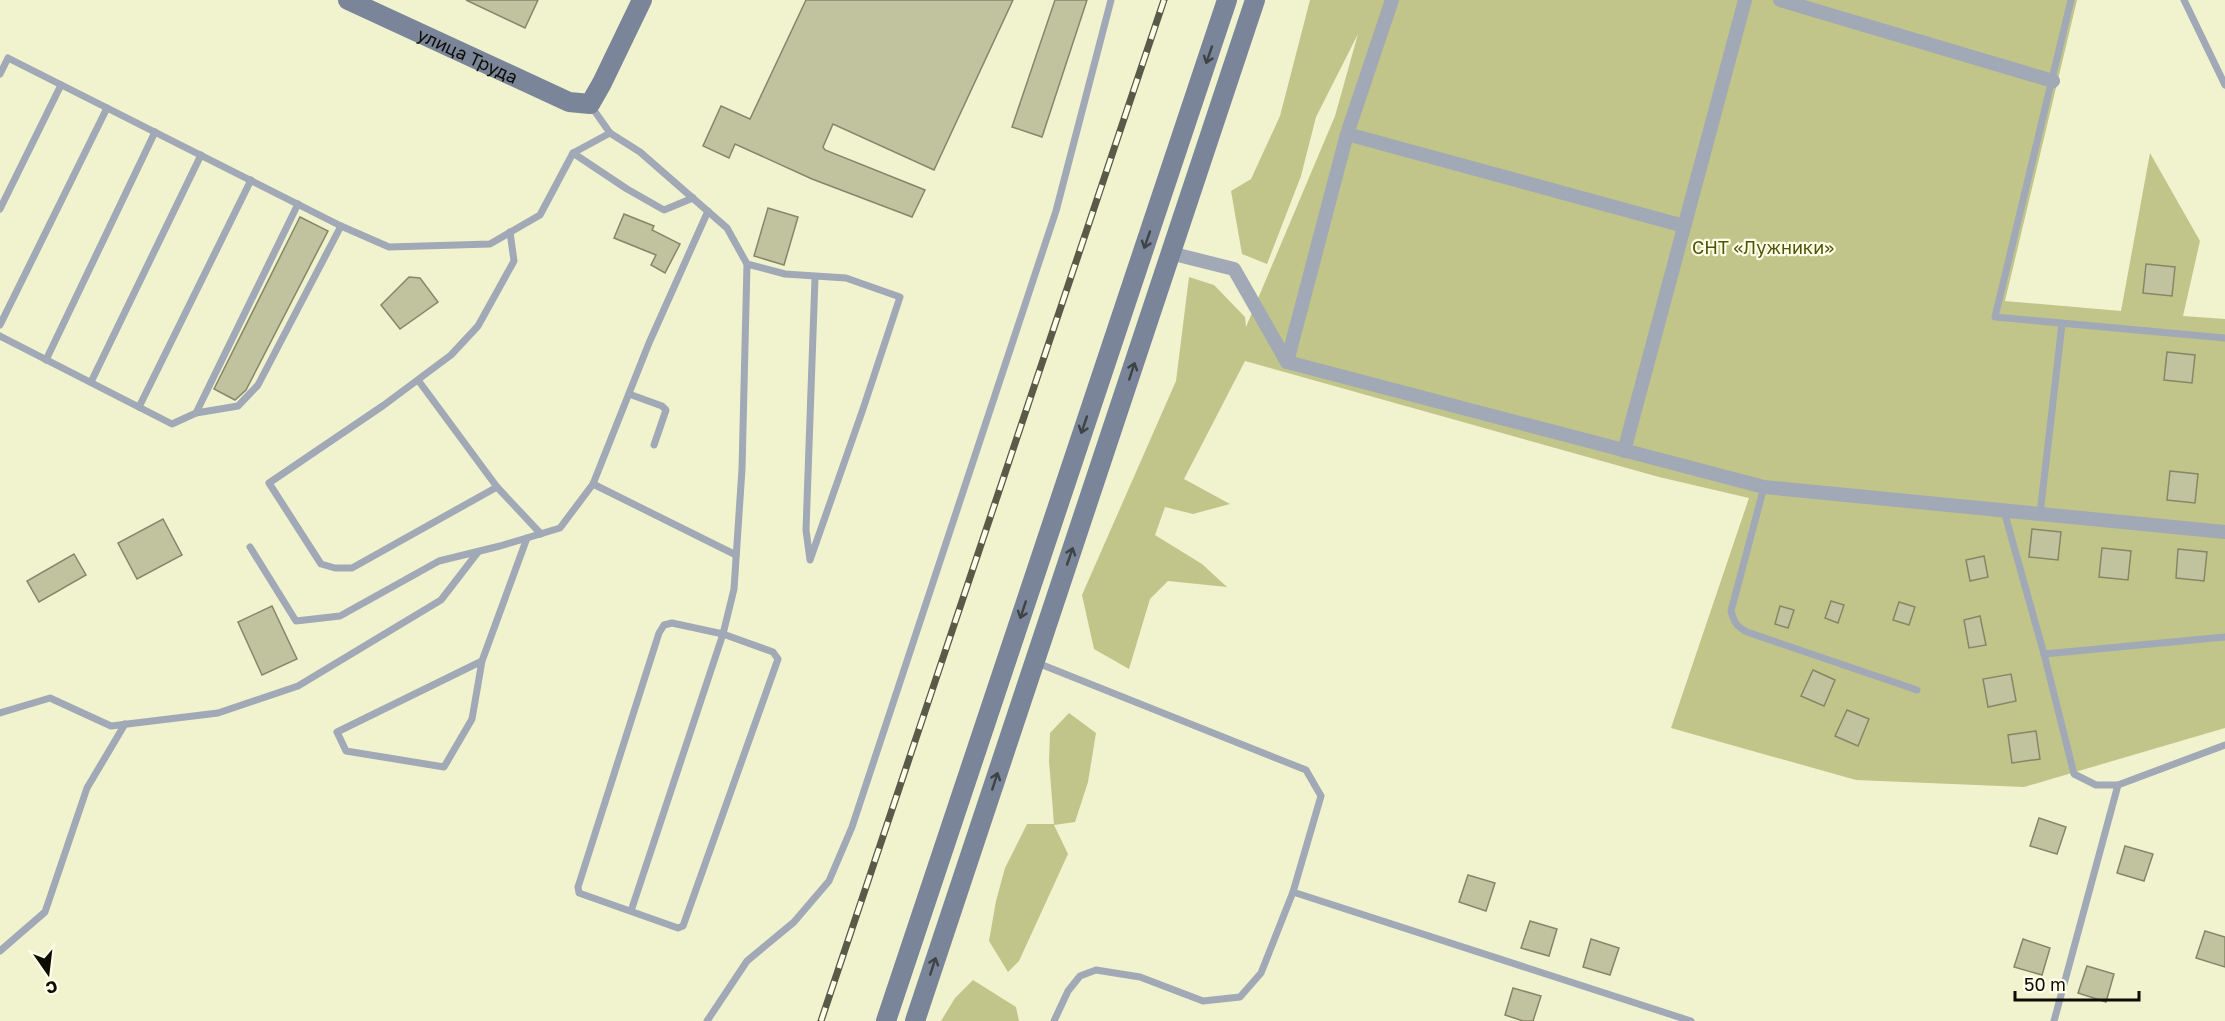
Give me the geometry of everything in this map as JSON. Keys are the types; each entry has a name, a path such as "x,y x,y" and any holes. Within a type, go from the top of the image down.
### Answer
{"main road":[{"name":"улица Труда","path":"348,0 569,102 590,104"},
{"path":"590,104 642,0"},
{"path":"886,1021 1227,0"},
{"path":"915,1021 1255,0"}],"street":[{"path":"1287,362 1347,134 1392,0"},
{"path":"1624,451 1745,0"},
{"path":"1780,0 2053,81"},
{"path":"1347,134 1684,226"},
{"path":"1170,253 1234,269 1287,362 1764,488 2225,532"}],"lane":[{"path":"707,1021 747,961 794,922 829,881 852,827 1056,211 1111,0"},
{"path":"2071,0 1995,317 2225,339"},
{"path":"2184,0 2225,86"},
{"path":"0,74 8,58 341,226 389,247 490,244 540,215 573,153 610,134"},
{"path":"0,209 61,85"},
{"path":"590,104 610,134 640,152 727,228 747,264 742,469 734,590 723,634 631,911"},
{"path":"0,325 107,108"},
{"path":"46,360 155,132"},
{"path":"573,153 627,189 664,210 693,198"},
{"path":"91,382 201,155"},
{"path":"139,407 251,180"},
{"path":"196,413 298,204"},
{"path":"250,547 296,621 340,616 439,561 560,528 593,484 649,343 708,211"},
{"path":"0,336 172,424 196,413 238,406 258,386 341,226"},
{"path":"497,487 352,567 335,568 321,564 269,483 451,355 478,326 514,261 510,232"},
{"path":"747,264 785,274 815,278 846,278 900,297 810,560 806,530 815,278"},
{"path":"2040,514 2062,324"},
{"path":"418,380 497,487 541,534"},
{"path":"628,394 662,406 666,410 654,445"},
{"path":"593,484 736,555"},
{"path":"1764,488 1731,610 1733,620 1738,627 1917,690"},
{"path":"2004,511 2044,654 2074,774 2096,785 2118,785 2225,745"},
{"path":"482,661 337,732 346,752 444,767 472,718 482,661 527,538"},
{"path":"0,713 50,698 111,726 218,713 298,686 441,600 478,552"},
{"path":"672,623 723,634 773,652 778,659 683,926 678,928 579,893 578,887 658,633 664,625 672,623"},
{"path":"2044,654 2225,637"},
{"path":"1035,662 1306,770 1321,796 1293,892 1261,973 1240,997 1203,1000 1140,977 1096,970 1080,976 1068,991 1054,1021"},
{"path":"0,951 45,912 87,788 124,724"},
{"path":"2054,1021 2118,785"},
{"path":"1293,892 1691,1021"}],"green space":[{"name":"СНТ «Лужники»","path":"1310,0 2077,0 2005,301 2121,311 2150,153 2200,241 2183,316 2225,319 2225,728 2024,787 1856,780 1671,728 1749,498 1659,477 1245,361 1184,479 1230,504 1193,514 1165,507 1155,535 1202,564 1227,587 1168,581 1150,599 1129,669 1094,649 1082,595 1176,381 1189,277 1214,285 1245,317 1246,327 1335,116 1358,34 1316,117 1301,176 1267,264 1242,254 1231,191 1251,179 1280,116"},
{"path":"1069,713 1096,733 1088,782 1075,822 1054,825 1068,854 1019,961 1008,972 989,941 996,901 1005,868 1027,824 1054,824 1049,761 1050,733"},
{"path":"973,980 1016,1007 1019,1021 941,1021 955,998"}],"building":[{"path":"466,0 538,0 525,28"},
{"path":"806,0 1013,0 934,170 833,124 823,147 825,150 925,190 912,217 812,179 735,144 729,158 703,146 721,106 750,119"},
{"path":"1055,0 1087,0 1042,137 1012,127"},
{"path":"768,208 798,217 784,265 754,256"},
{"path":"624,214 654,226 652,230 680,244 665,273 651,265 656,255 614,238"},
{"path":"300,217 328,231 246,390 235,400 214,389"},
{"path":"2146,264 2175,267 2172,296 2143,293"},
{"path":"409,277 420,278 438,302 400,329 381,305"},
{"path":"2167,352 2195,355 2192,383 2164,380"},
{"path":"2170,471 2198,474 2195,503 2167,500"},
{"path":"163,519 182,555 137,579 118,543"},
{"path":"2032,529 2061,532 2058,560 2029,557"},
{"path":"2102,548 2131,551 2128,580 2099,577"},
{"path":"2178,549 2207,552 2204,581 2176,578"},
{"path":"74,554 86,575 39,602 27,581"},
{"path":"1984,556 1988,577 1970,581 1966,560"},
{"path":"1831,601 1844,605 1838,623 1825,618"},
{"path":"1899,602 1915,607 1909,625 1893,620"},
{"path":"272,606 297,659 262,675 238,622"},
{"path":"1780,606 1794,610 1788,628 1775,624"},
{"path":"1980,616 1986,645 1969,648 1964,620"},
{"path":"1813,670 1835,680 1824,706 1801,696"},
{"path":"2011,674 2016,701 1988,707 1983,679"},
{"path":"1847,710 1869,719 1858,746 1835,736"},
{"path":"2036,731 2040,759 2012,763 2008,735"},
{"path":"2039,818 2066,827 2057,854 2030,846"},
{"path":"2125,846 2153,854 2144,881 2117,873"},
{"path":"1468,875 1495,883 1486,911 1459,902"},
{"path":"1530,921 1557,929 1549,956 1521,948"},
{"path":"2205,931 2225,937 2225,967 2196,958"},
{"path":"1591,939 1619,948 1610,975 1583,967"},
{"path":"2023,939 2050,948 2042,975 2014,967"},
{"path":"2087,966 2114,974 2106,1002 2078,993"},
{"path":"1513,988 1541,996 1533,1021 1523,1021 1505,1015"}],"railway":[{"path":"821,1021 1164,0"}]}
